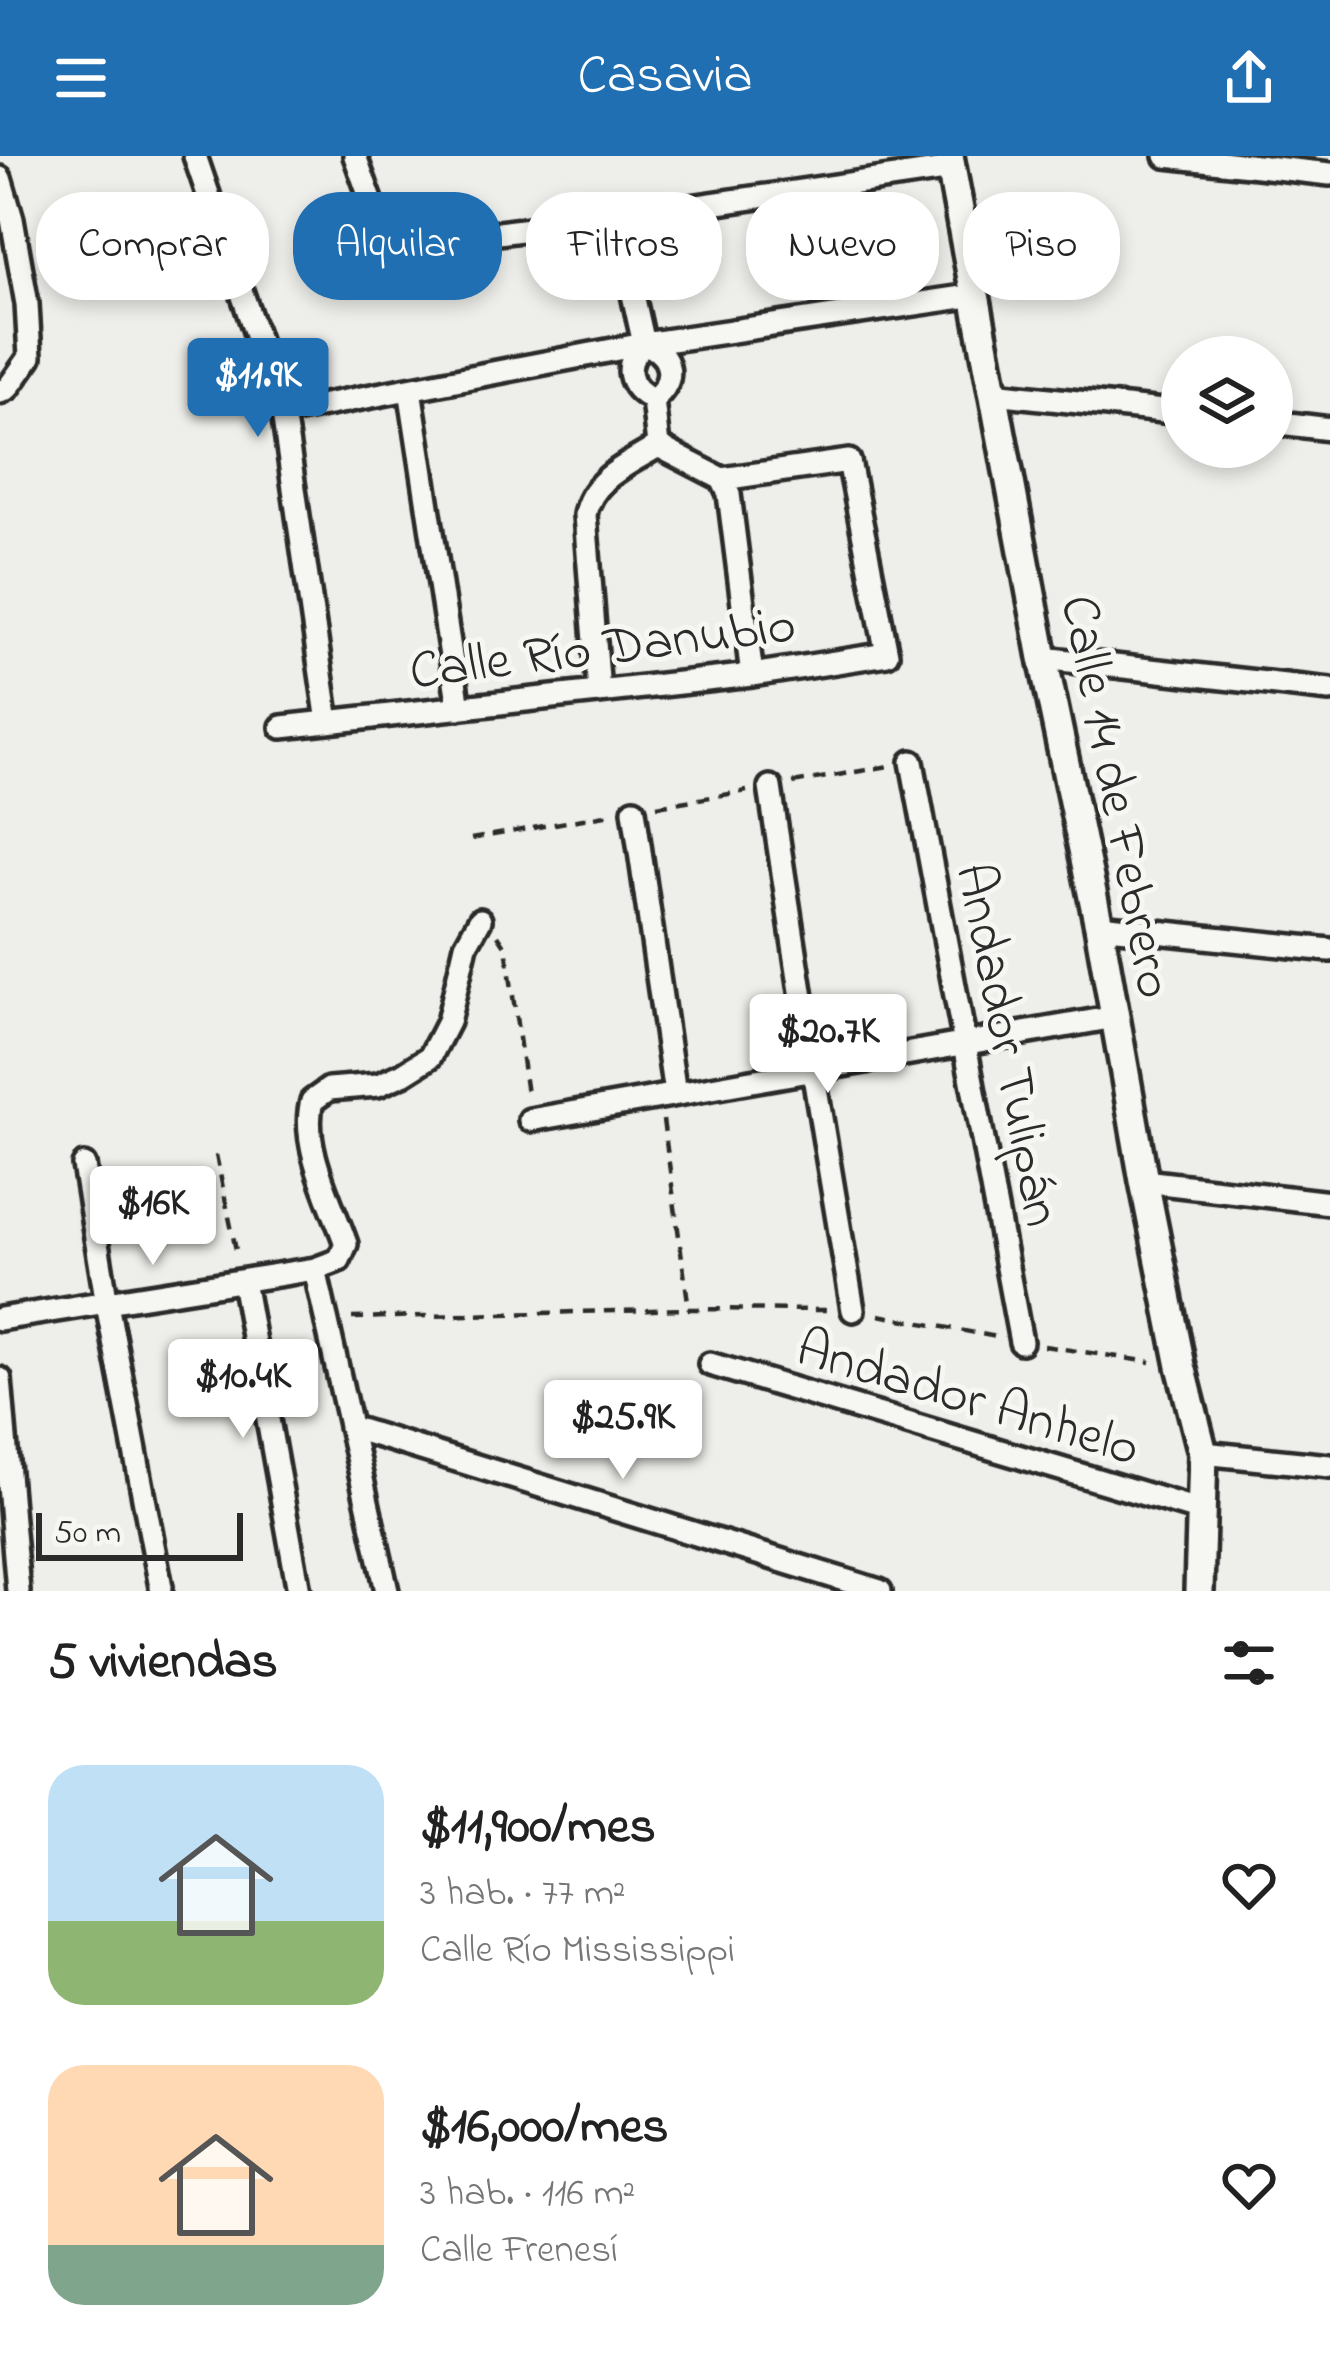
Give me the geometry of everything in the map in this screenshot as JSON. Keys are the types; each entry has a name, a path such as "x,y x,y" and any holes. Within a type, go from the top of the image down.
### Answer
{"street":[{"path":"195,156 283,413 328,722"},
{"path":"355,156 388,247 526,229"},
{"path":"1166,156 1330,174"},
{"path":"722,200 950,162"},
{"name":"Calle 14 de Febrero","path":"950,162 963,228"},
{"path":"0,178 28,304 30,357 0,392"},
{"path":"283,413 644,344 963,297"},
{"path":"634,300 644,344"},
{"name":"Calle 14 de Febrero","path":"977,300 1144,1181 1203,1453 1199,1591"},
{"path":"644,344 635,352 629,375 634,386 653,399 658,446"},
{"path":"644,344 665,356 670,368 670,381 653,399"},
{"path":"410,388 459,708"},
{"path":"994,393 1161,411"},
{"path":"1293,424 1330,428"},
{"path":"658,446 722,479 729,494 752,675"},
{"path":"599,692 585,515 588,498 601,482 658,446"},
{"name":"Calle Río Danubio","path":"282,727 752,675 886,654 849,460 722,479"},
{"path":"1043,658 1330,690"},
{"name":"Andador Tulipán","path":"912,762 1022,1342"},
{"path":"770,787 853,1310"},
{"path":"634,810 667,1096"},
{"path":"0,1319 315,1269 339,1260 346,1244 309,1137 312,1101 329,1089 378,1084 430,1057 448,1022 466,945 480,920"},
{"path":"1099,926 1330,950"},
{"path":"530,1120 1115,1017"},
{"path":"84,1165 160,1587"},
{"path":"1144,1181 1330,1203"},
{"path":"315,1269 387,1591"},
{"path":"243,1281 299,1591"},
{"name":"Andador Anhelo","path":"710,1364 1202,1511"},
{"path":"0,1379 18,1591"},
{"path":"350,1426 880,1591"},
{"path":"1203,1453 1330,1466"}],"path":[{"path":"471,838 912,762"},
{"path":"480,920 495,930 506,947 530,1120"},
{"path":"667,1096 688,1309"},
{"path":"216,1155 243,1281"},
{"path":"326,1319 688,1309 853,1310 1181,1366"}]}
